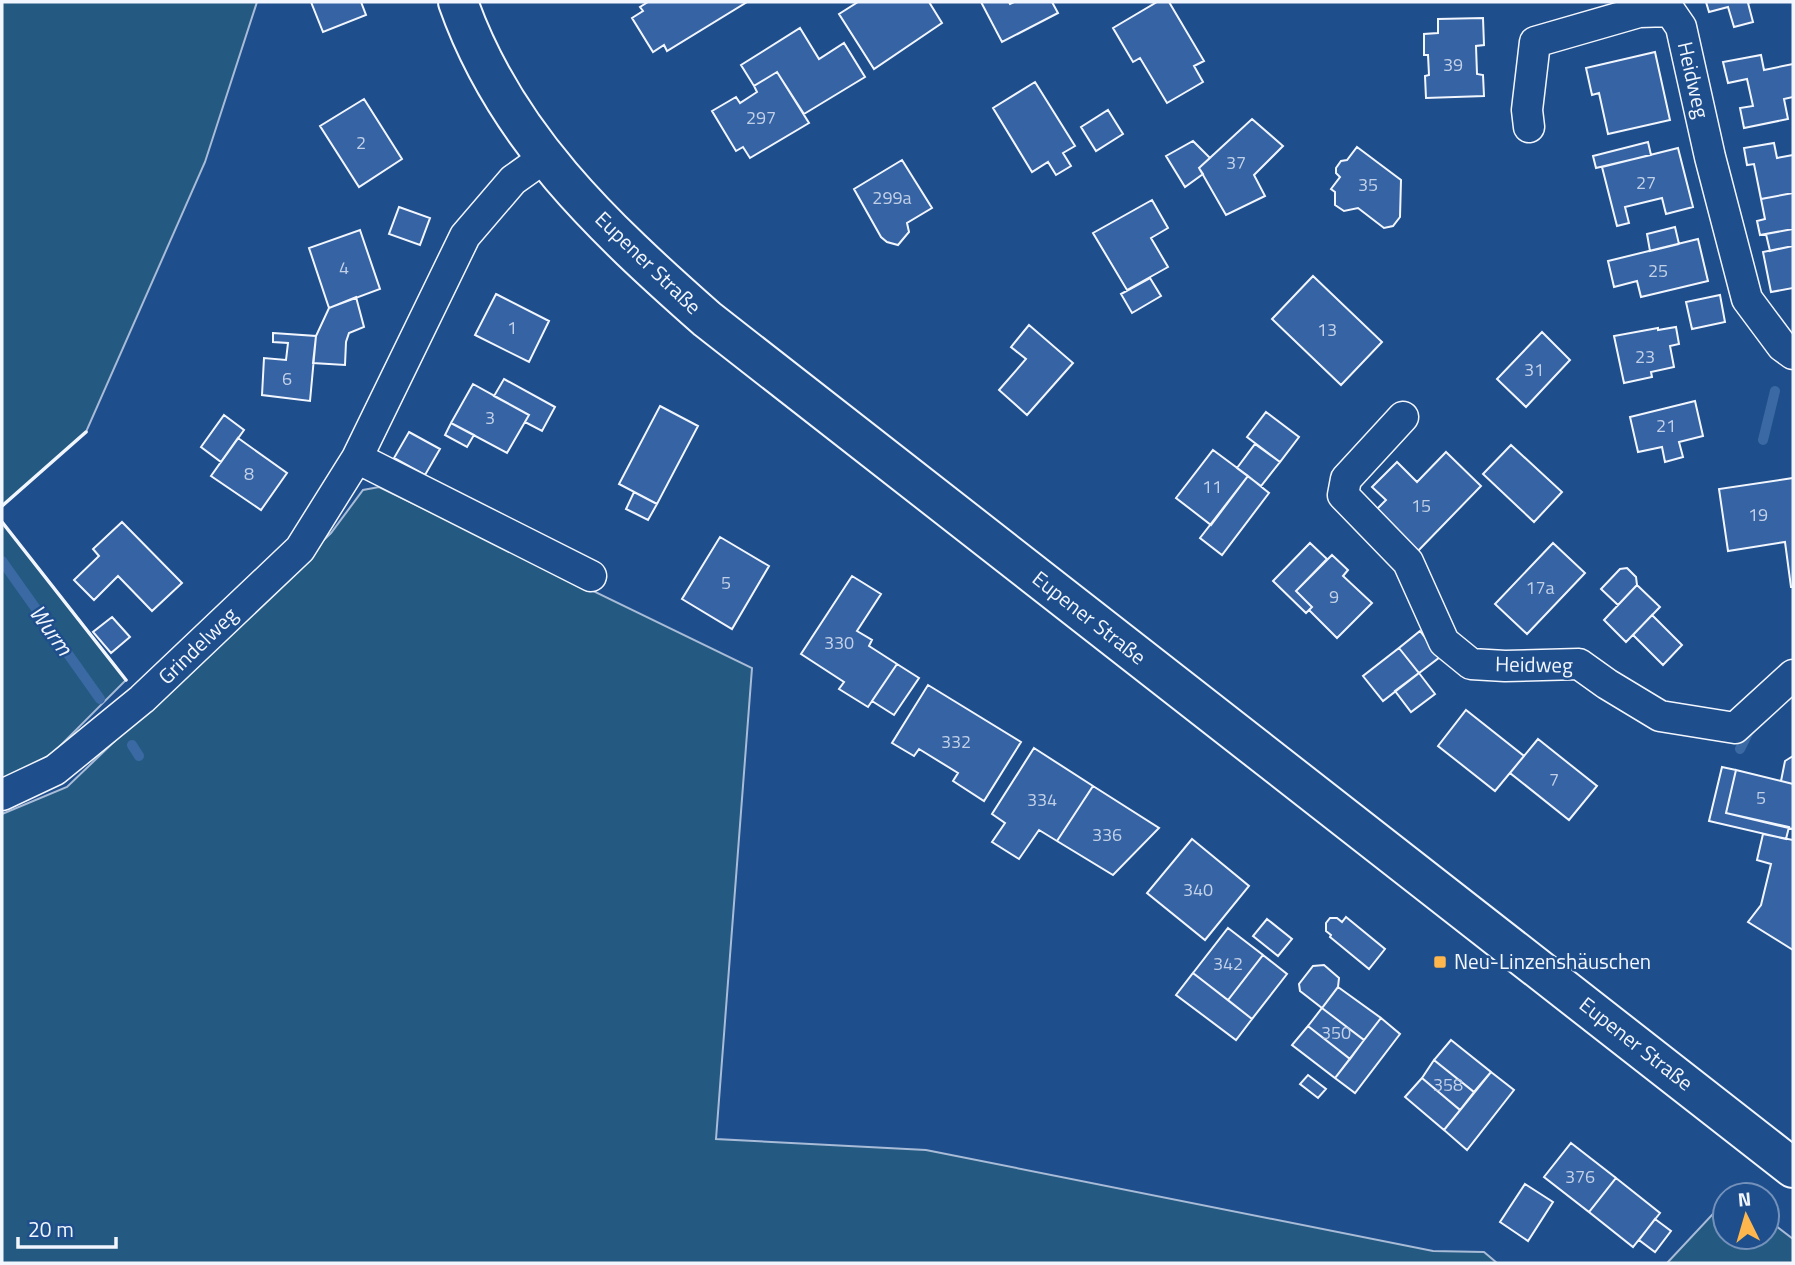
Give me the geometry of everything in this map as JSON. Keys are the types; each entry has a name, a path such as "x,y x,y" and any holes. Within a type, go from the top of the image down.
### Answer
{"main road":[{"name":"Eupener Straße","path":"458,2 468,31 495,82 544,158 629,250 707,319 1793,1168"}],"street":[{"name":"Heidweg","path":"1529,127 1527,110 1535,42 1639,12 1670,11 1681,27 1710,157 1747,299 1782,346 1793,354"},
{"name":"Grindelweg","path":"2,795 55,770 142,699 300,549 357,458 465,236 513,180 544,158"},
{"name":"Heidweg","path":"1403,417 1346,479 1343,495 1408,562 1444,642 1471,664 1579,664 1660,716 1735,728 1793,675"},
{"path":"357,458 590,576"}],"shaded area":[{"path":"2,2 257,2 205,162 86,432 2,506"},
{"path":"379,487 752,668 716,1139 926,1150 1433,1251 1484,1252 1497,1263 2,1263 2,814 67,787 331,533 363,490"},
{"path":"2,522 126,680 52,754 2,781"},
{"path":"1711,1216 1711,1251 1781,1251 1781,1230 1793,1239 1793,1263 1667,1263"}],"building":[{"path":"311,2 361,2 366,15 323,32"},
{"path":"648,2 747,2 667,51 664,45 653,52 632,18 643,11 640,7"},
{"path":"858,2 929,2 942,23 874,69 839,14"},
{"path":"981,2 1052,2 1058,13 1002,42"},
{"path":"1157,2 1169,2 1204,61 1194,66 1203,82 1167,103 1140,58 1133,62 1113,28"},
{"path":"1706,2 1751,2 1748,3 1753,22 1734,27 1728,7 1709,12"},
{"path":"1483,18 1484,45 1476,46 1477,74 1483,75 1484,96 1426,98 1425,76 1429,75 1428,55 1424,55 1424,34 1438,33 1438,19"},
{"path":"800,28 819,59 844,43 865,77 804,114 777,72 754,86 741,65"},
{"path":"1655,52 1670,120 1608,134 1599,93 1592,95 1586,68"},
{"path":"1761,55 1764,70 1793,64 1793,97 1784,99 1788,119 1744,128 1740,108 1753,106 1747,79 1728,83 1723,62"},
{"path":"777,72 809,123 750,158 743,147 736,151 712,111 736,97 740,103 757,92 754,86"},
{"path":"1035,82 1075,146 1063,153 1071,166 1056,175 1048,162 1032,172 993,108"},
{"path":"364,99 402,159 359,187 320,126"},
{"path":"1108,110 1123,134 1096,151 1081,127"},
{"path":"1252,119 1283,146 1254,175 1265,196 1226,215 1199,168"},
{"path":"1193,141 1210,158 1199,168 1203,174 1185,187 1166,156"},
{"path":"1648,142 1651,155 1596,168 1593,156"},
{"path":"1774,143 1777,158 1793,155 1793,193 1761,199 1754,164 1747,165 1744,148"},
{"path":"1357,147 1401,180 1400,217 1393,226 1384,228 1358,208 1344,211 1335,205 1335,192 1331,189 1340,177 1336,168 1341,161 1347,160"},
{"path":"1678,148 1693,207 1666,214 1662,198 1625,207 1629,223 1617,226 1602,167"},
{"path":"902,160 932,208 907,223 909,232 898,245 881,237 854,189"},
{"path":"1793,193 1793,229 1760,235 1757,221 1765,219 1761,199"},
{"path":"1152,200 1168,228 1151,238 1168,267 1127,290 1093,233"},
{"path":"399,207 430,218 420,245 389,234"},
{"path":"1675,227 1679,244 1650,251 1647,234"},
{"path":"1793,229 1793,246 1770,251 1766,234"},
{"path":"360,230 380,289 329,308 309,248"},
{"path":"1698,239 1708,281 1641,297 1637,281 1614,287 1608,261"},
{"path":"1793,246 1793,288 1771,292 1763,252"},
{"path":"1313,276 1382,342 1341,385 1272,319"},
{"path":"1150,278 1161,296 1132,313 1121,294"},
{"path":"496,294 549,321 529,362 475,335"},
{"path":"1720,295 1725,322 1692,329 1686,302"},
{"path":"356,297 364,327 349,333 345,365 313,363 316,336 329,308"},
{"path":"1029,325 1073,363 1027,415 999,390 1026,359 1011,347"},
{"path":"1676,327 1679,344 1670,346 1674,367 1651,372 1652,377 1624,383 1614,336"},
{"path":"1542,332 1570,360 1526,407 1497,379"},
{"path":"273,333 316,336 310,401 262,395 264,358 286,360 288,343 273,342"},
{"path":"504,379 555,407 542,431 525,422 529,415 494,396"},
{"path":"473,384 529,415 507,453 451,423"},
{"path":"1695,401 1703,436 1679,442 1683,457 1665,462 1662,447 1638,452 1630,417"},
{"path":"660,406 698,426 657,504 619,484"},
{"path":"1266,412 1299,437 1280,462 1247,437"},
{"path":"224,415 244,430 221,462 201,447"},
{"path":"451,423 474,435 467,447 445,435"},
{"path":"409,432 440,449 425,475 394,458"},
{"path":"238,438 287,473 261,510 211,476"},
{"path":"1255,444 1280,462 1261,486 1237,468"},
{"path":"1511,445 1562,492 1534,522 1483,474"},
{"path":"1213,450 1248,476 1211,525 1176,498"},
{"path":"1446,452 1481,486 1415,554 1373,513 1386,500 1372,487 1397,462 1417,482"},
{"path":"1248,476 1269,493 1222,555 1200,538"},
{"path":"1793,478 1791,587 1785,542 1728,551 1719,489"},
{"path":"634,492 657,504 648,520 626,509"},
{"path":"122,522 182,583 152,611 118,576 94,600 74,580 99,556 93,549"},
{"path":"720,537 769,566 732,629 682,599"},
{"path":"1310,543 1327,559 1296,591 1312,607 1306,613 1273,581"},
{"path":"1553,543 1585,573 1527,634 1495,604"},
{"path":"1332,555 1348,570 1343,576 1372,603 1337,638 1309,610 1312,607 1296,591"},
{"path":"1627,568 1636,577 1637,585 1618,605 1601,589 1620,569"},
{"path":"852,576 881,594 857,631 872,640 869,646 897,664 868,707 839,689 844,682 801,654"},
{"path":"1637,585 1660,607 1626,642 1604,620"},
{"path":"1652,615 1682,645 1663,665 1633,635"},
{"path":"112,617 130,637 111,653 93,632"},
{"path":"1420,631 1440,657 1419,673 1399,648"},
{"path":"1399,648 1419,673 1383,701 1363,676"},
{"path":"897,664 919,678 894,715 872,701"},
{"path":"1419,673 1435,694 1411,712 1395,691"},
{"path":"928,685 1021,742 984,801 953,781 958,773 919,749 914,756 892,743"},
{"path":"1466,710 1524,756 1495,791 1438,746"},
{"path":"1538,739 1597,786 1569,820 1510,773"},
{"path":"1034,748 1093,786 1057,841 1039,830 1019,859 992,842 1005,823 992,814"},
{"path":"1793,756 1793,784 1781,781 1785,761"},
{"path":"1722,767 1736,770 1726,813 1789,827 1786,839 1709,821"},
{"path":"1736,770 1793,784 1793,829 1726,813"},
{"path":"1093,786 1159,828 1113,875 1057,841"},
{"path":"1763,834 1793,840 1793,950 1748,922 1761,905 1771,864 1757,860"},
{"path":"1192,839 1249,886 1205,940 1147,893"},
{"path":"1346,917 1385,949 1369,969 1326,931 1326,923 1330,918 1337,918 1342,922"},
{"path":"1267,919 1292,939 1278,956 1253,936"},
{"path":"1228,928 1263,955 1228,1000 1193,973"},
{"path":"1263,955 1287,974 1252,1019 1228,1000"},
{"path":"1324,965 1339,978 1338,987 1322,1008 1300,991 1299,984 1313,966"},
{"path":"1193,973 1252,1019 1236,1040 1176,995"},
{"path":"1338,987 1381,1018 1364,1040 1322,1008"},
{"path":"1322,1008 1364,1040 1350,1059 1308,1026"},
{"path":"1381,1018 1400,1034 1355,1093 1335,1078"},
{"path":"1308,1026 1350,1059 1335,1078 1292,1045"},
{"path":"1451,1040 1491,1072 1474,1092 1434,1060"},
{"path":"1434,1060 1474,1092 1460,1110 1422,1078"},
{"path":"1491,1072 1514,1090 1467,1150 1444,1130"},
{"path":"1308,1075 1326,1089 1318,1098 1300,1084"},
{"path":"1422,1078 1460,1110 1444,1130 1405,1097"},
{"path":"1571,1143 1616,1178 1589,1212 1544,1177"},
{"path":"1616,1178 1660,1213 1633,1247 1589,1212"},
{"path":"1525,1184 1553,1202 1528,1241 1500,1222"},
{"path":"1655,1219 1671,1231 1655,1252 1639,1240"}],"waterway":[{"name":"Wurm","path":"1763,440 1775,391"},
{"name":"Wurm","path":"2,561 100,699"},
{"name":"Wurm","path":"1740,749 1751,727"},
{"name":"Wurm","path":"132,745 139,756"}],"wall":[{"path":"2,506 86,432"},
{"path":"2,522 126,680"}],"place":[{"name":"Neu-Linzenshäuschen","path":"1440,962"}]}
